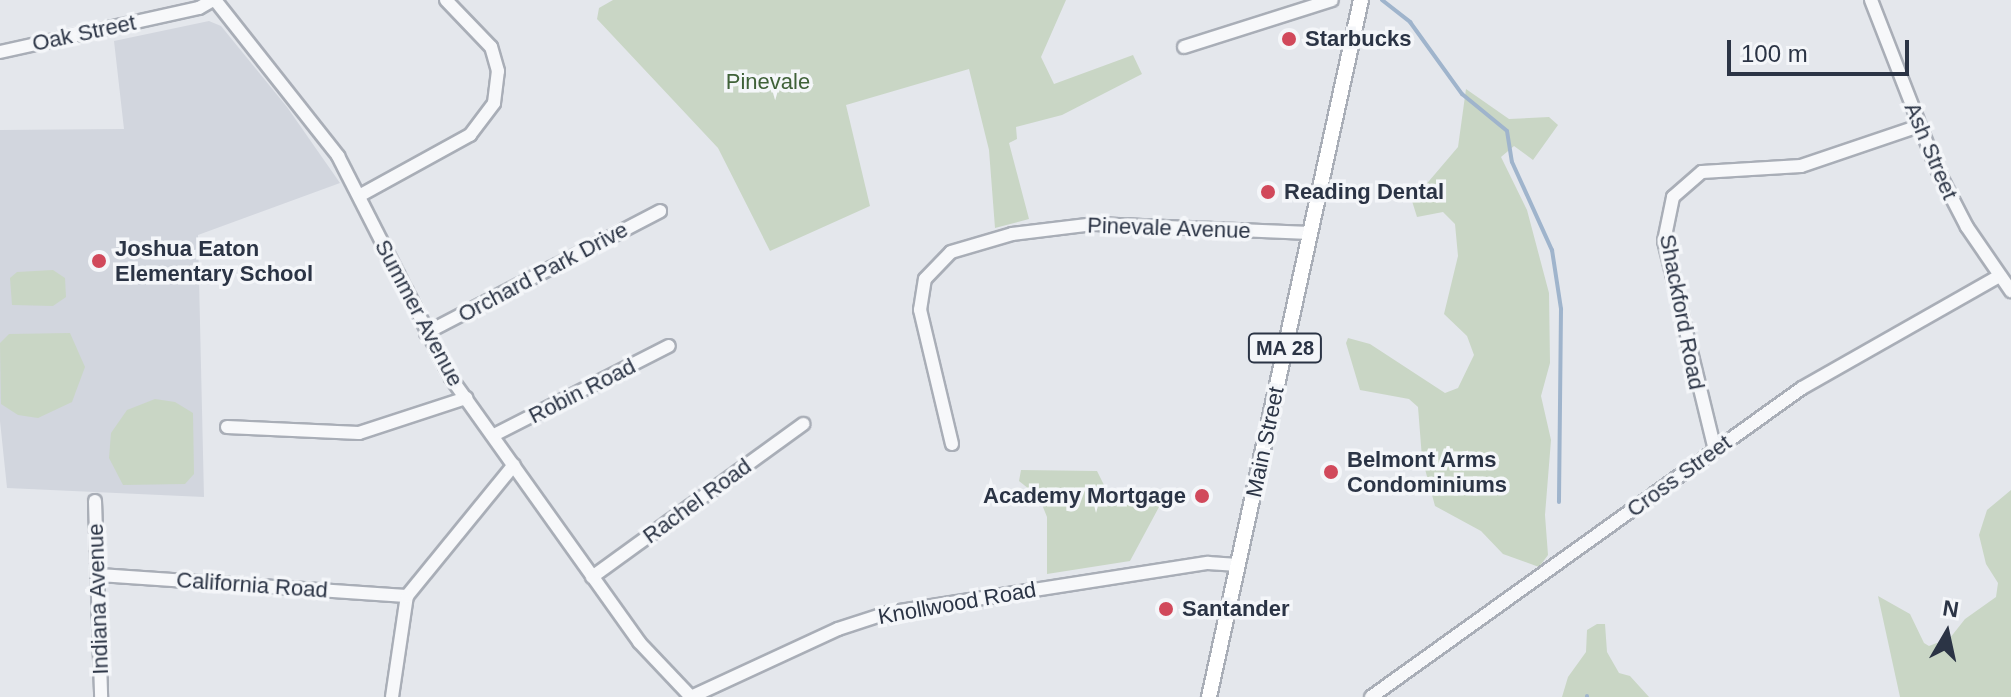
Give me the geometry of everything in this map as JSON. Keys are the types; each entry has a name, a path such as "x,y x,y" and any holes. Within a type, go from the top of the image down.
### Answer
{"main road":[{"name":"Main Street","path":"1209,697 1361,0"}],"street":[{"name":"Oak Street","path":"0,52 199,8 214,0"},
{"name":"Summer Avenue","path":"214,0 320,130 359,196 426,333 466,398 639,642 691,697"},
{"path":"359,196 470,135 494,103 498,76 491,47 446,0"},
{"path":"1184,47 1332,0"},
{"name":"Ash Street","path":"1871,0 1919,126 1955,207 2011,291"},
{"name":"Shackford Road","path":"1715,450 1664,241 1673,197 1702,172 1801,166 1919,126"},
{"name":"Orchard Park Drive","path":"426,333 660,211"},
{"name":"Pinevale Avenue","path":"952,444 920,310 925,279 944,257 1001,237 1095,224 1310,233"},
{"name":"Cross Street","path":"1371,697 1802,388 1999,276"},
{"name":"Robin Road","path":"494,435 669,346"},
{"path":"227,427 359,433 466,398"},
{"name":"Rachel Road","path":"592,577 803,424"},
{"path":"392,697 407,596 514,465"},
{"name":"Indiana Avenue","path":"95,501 101,697"},
{"name":"Knollwood Road","path":"691,697 838,629 887,613 1209,563 1238,565"},
{"name":"California Road","path":"98,575 407,596"}],"shaded area":[{"name":"Joshua Eaton Elementary School","path":"209,21 221,26 287,107 340,183 198,235 204,497 7,488 0,421 0,130 124,129 114,41"}],"green space":[{"name":"Pinevale","path":"613,0 1066,0 1041,57 1054,84 1133,55 1142,74 1062,115 1016,127 1017,139 1009,143 1029,219 995,228 989,150 969,69 846,105 870,206 770,251 718,148 597,19 599,8"},
{"path":"1466,89 1509,119 1549,117 1558,125 1533,160 1514,146 1501,157 1527,210 1549,293 1550,363 1541,396 1551,440 1545,515 1548,555 1539,567 1503,554 1481,531 1435,506 1422,458 1418,407 1409,399 1360,390 1346,343 1348,338 1370,344 1445,393 1458,388 1474,355 1467,336 1444,314 1458,256 1455,224 1443,212 1417,217 1412,201 1458,147"},
{"path":"53,270 65,278 66,297 53,306 12,305 10,278 17,272"},
{"path":"70,333 85,367 72,402 38,418 18,415 1,404 0,343 9,334"},
{"path":"155,399 175,402 193,413 194,474 185,484 123,485 109,458 111,433 127,410"},
{"path":"1021,470 1097,471 1111,499 1150,494 1160,497 1159,507 1130,561 1047,574 1047,517 1039,497 1019,481"},
{"path":"2011,490 2011,697 1900,697 1878,596 1910,614 1924,643 1929,646 1950,638 1965,619 1996,597 1998,583 1986,564 1979,535 1987,510"},
{"path":"1597,624 1605,624 1607,652 1619,673 1630,676 1649,697 1562,697 1568,677 1586,652 1587,630"}],"waterway":[{"path":"1382,0 1410,22 1462,94 1507,131 1512,162 1552,250 1561,309 1559,502"}],"place":[{"name":"Starbucks","path":"1289,39"},
{"name":"Reading Dental","path":"1268,192"},
{"name":"Joshua Eaton Elementary School","path":"99,261"},
{"name":"Belmont Arms Condominiums","path":"1331,472"},
{"name":"Academy Mortgage","path":"1202,496"},
{"name":"Santander","path":"1166,609"}]}
